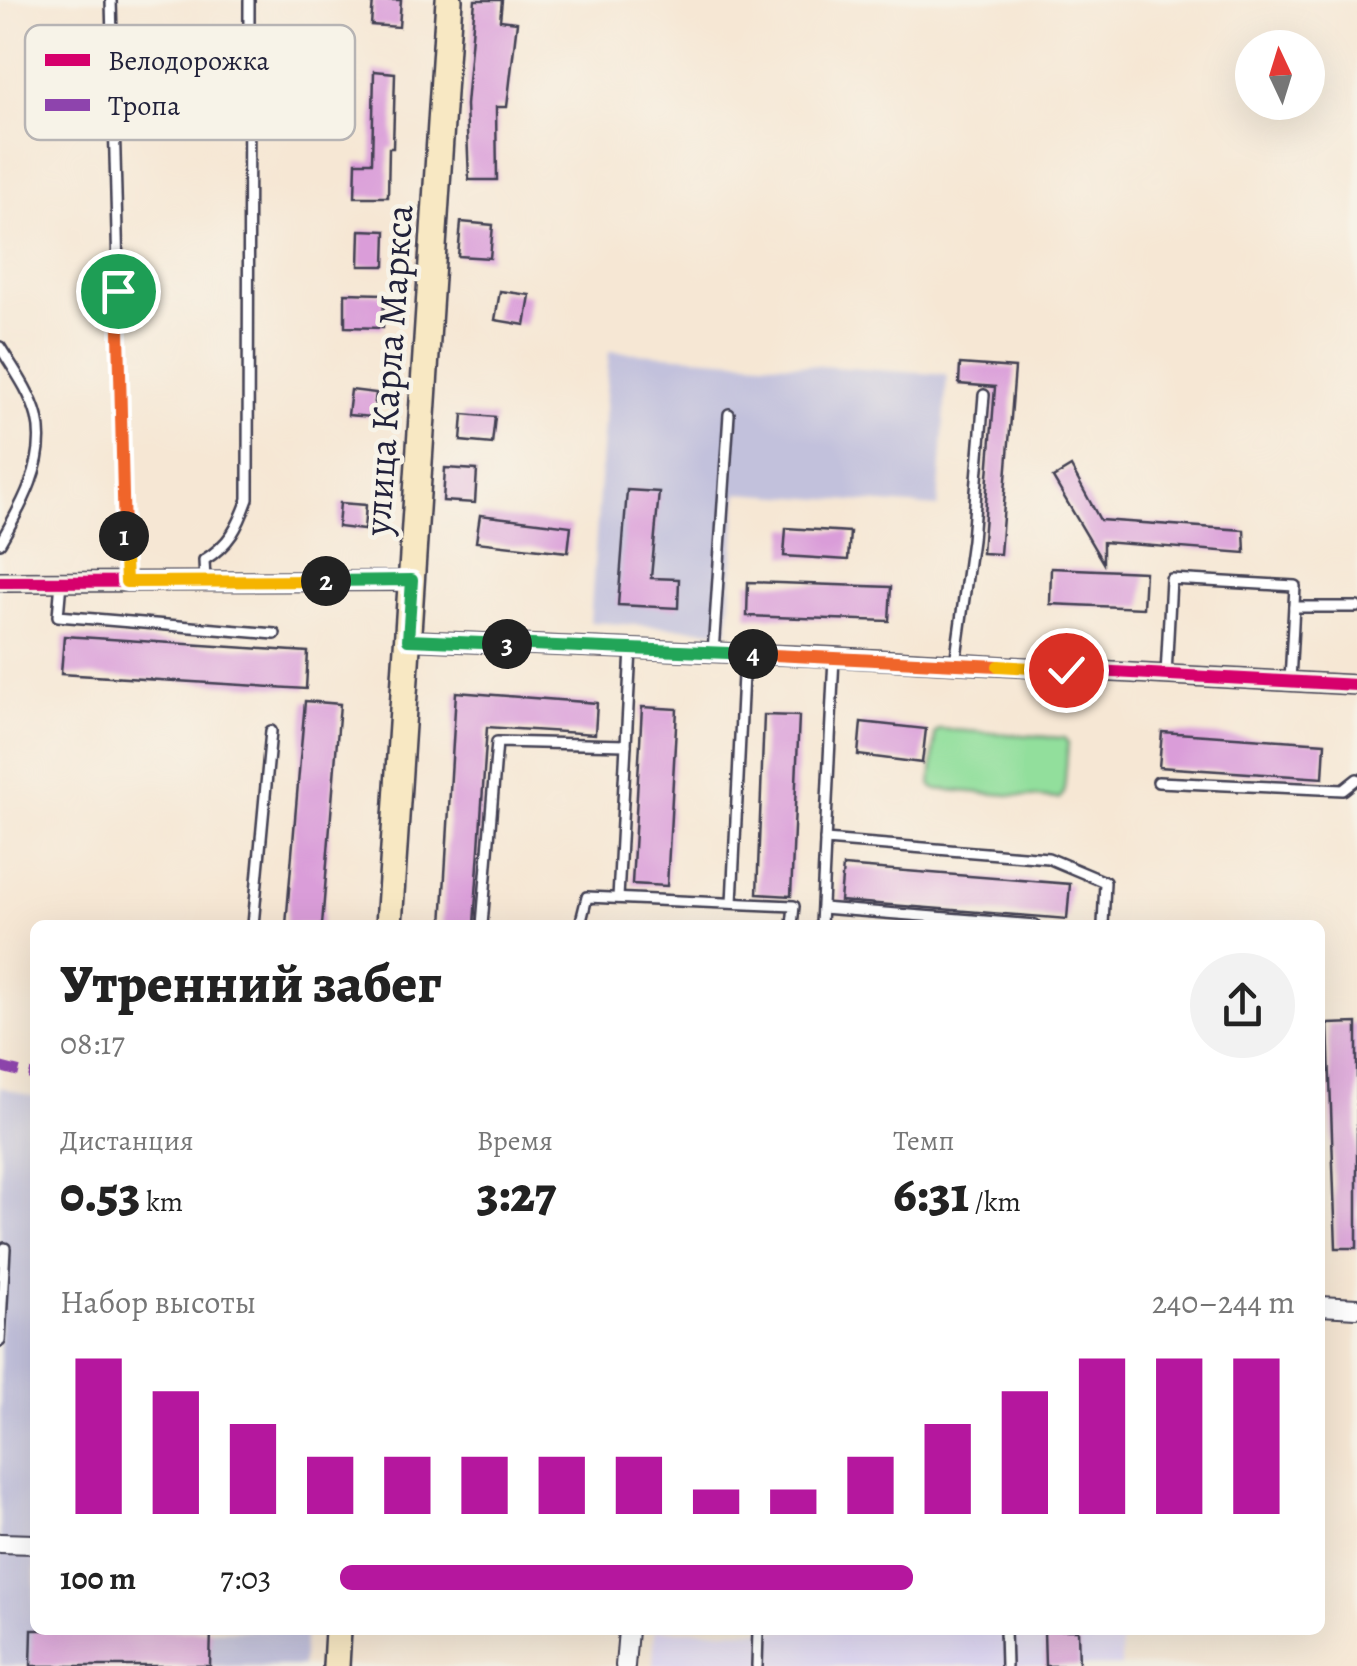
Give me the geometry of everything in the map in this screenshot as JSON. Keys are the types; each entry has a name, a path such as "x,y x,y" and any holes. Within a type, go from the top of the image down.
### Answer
{"main road":[{"name":"улица Карла Маркса","path":"389,920 449,0"},
{"path":"336,1666 338,1635"}],"street":[{"path":"0,582 412,580"},
{"path":"408,640 834,657 1357,685"},
{"path":"1325,1306 1357,1308"},
{"path":"0,1543 30,1544"},
{"path":"625,1666 628,1635"}],"lane":[{"path":"111,0 112,25"},
{"path":"115,140 126,582"},
{"path":"205,581 204,560 222,549 237,530 248,498 248,140"},
{"path":"0,347 38,417 38,459 17,513 0,543"},
{"path":"955,664 972,540 984,395"},
{"path":"713,652 728,414"},
{"path":"1166,675 1171,579 1295,586 1290,681"},
{"path":"61,582 58,616 276,634"},
{"path":"1294,607 1357,607"},
{"path":"618,898 631,649"},
{"path":"732,903 744,654"},
{"path":"821,920 834,657"},
{"path":"253,920 271,731"},
{"path":"482,920 497,742 626,745"},
{"path":"1158,782 1344,790 1357,779"},
{"path":"825,840 1048,858 1105,882 1103,920"},
{"path":"581,920 587,897 794,906 793,920"},
{"path":"822,908 972,920"},
{"path":"0,1341 5,1248"},
{"path":"757,1666 758,1635"},
{"path":"1005,1635 1006,1666"}],"shaded area":[{"path":"609,351 947,375 938,507 738,493 728,631 590,622"},
{"path":"0,1087 30,1096 30,1635 305,1635 302,1666 0,1666"},
{"path":"655,1635 1121,1635 1121,1666 653,1666"}],"green space":[{"path":"939,729 1064,738 1068,743 1064,793 1059,799 934,789 931,785 935,733"}],"building":[{"path":"373,0 401,0 399,27 371,25"},
{"path":"475,0 502,0 500,20 517,22 507,107 496,107 497,180 469,180 466,105"},
{"path":"374,71 395,73 388,197 355,197 356,162 372,162"},
{"path":"461,222 493,225 490,258 458,256"},
{"path":"360,230 386,231 385,266 359,266"},
{"path":"500,291 530,295 525,325 495,320"},
{"path":"345,293 384,294 383,328 345,327"},
{"path":"960,364 1015,368 1000,554 982,553 995,387 959,384"},
{"path":"351,390 376,393 373,417 348,415"},
{"path":"463,414 495,417 492,444 461,441"},
{"path":"1071,467 1100,520 1244,530 1245,553 1103,542 1103,563 1053,478"},
{"path":"445,468 477,470 475,503 443,501"},
{"path":"627,490 659,492 651,578 679,579 678,608 618,605"},
{"path":"340,503 366,505 364,530 338,527"},
{"path":"480,515 571,526 568,552 476,542"},
{"path":"786,528 850,532 848,560 784,556"},
{"path":"1051,568 1145,572 1143,608 1050,604"},
{"path":"748,582 891,587 889,621 747,616"},
{"path":"64,636 308,652 306,689 61,674"},
{"path":"456,692 597,703 595,734 487,727 474,920 442,920"},
{"path":"305,701 340,704 322,920 286,920"},
{"path":"642,707 677,709 667,886 632,884"},
{"path":"764,715 799,716 791,896 757,894"},
{"path":"861,722 926,729 922,763 858,755"},
{"path":"1162,732 1325,743 1323,778 1159,767"},
{"path":"843,866 1070,884 1067,919 840,901"},
{"path":"1357,1023 1357,1248 1336,1248 1328,1024"},
{"path":"32,1635 211,1635 210,1666 31,1666"},
{"path":"1044,1635 1078,1635 1079,1666 1045,1666"}],"marked path":[{"path":"0,1067 30,1075"}],"cycle path":[{"path":"0,582 413,581"},
{"path":"409,640 834,657 1357,685"}],"route":[{"path":"118,291 126,582 412,580 408,640 1066,670"}]}
